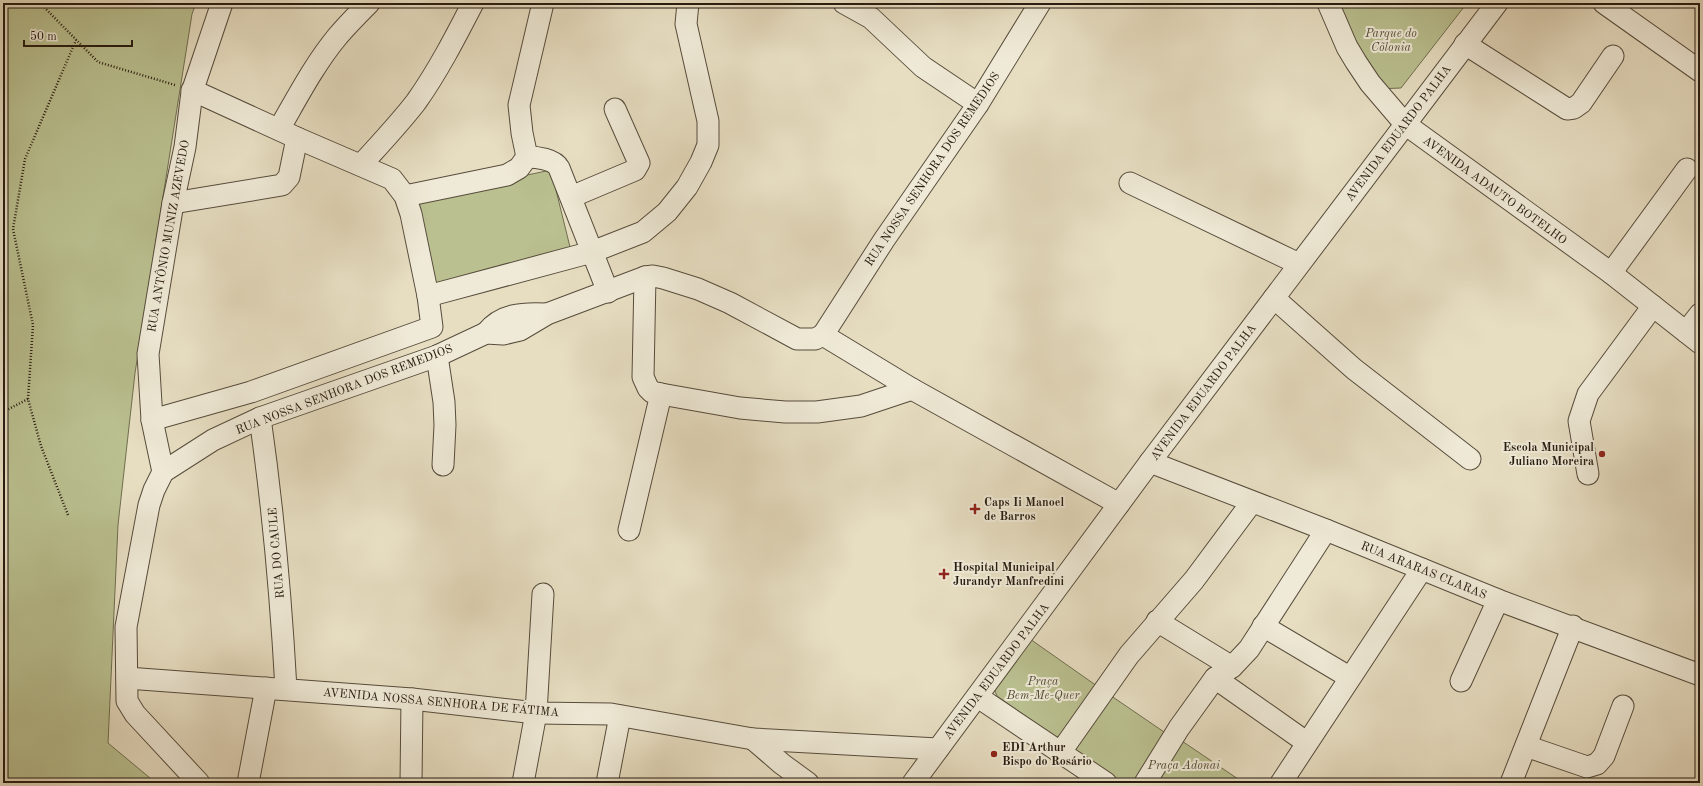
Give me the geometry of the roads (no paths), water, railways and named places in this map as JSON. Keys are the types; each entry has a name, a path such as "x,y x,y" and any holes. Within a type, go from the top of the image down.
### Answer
{"street":[{"name":"RUA ANTÔNIO MUNIZ AZEVEDO","path":"163,472 152,420 148,354 173,203 185,147 185,88 222,3"},
{"path":"173,203 282,185 289,177 288,134 304,86 336,38 369,3"},
{"path":"361,165 384,141 416,101 430,80 473,3"},
{"path":"405,196 507,175 519,168 527,156 522,133 519,105 543,3"},
{"path":"428,296 592,252 643,232 667,212 687,187 701,162 708,145 708,121 686,24 688,3"},
{"path":"844,3 871,18 923,68 978,104"},
{"name":"RUA NOSSA SENHORA DOS REMEDIOS","path":"163,472 213,440 260,418 437,356 486,333 501,319 523,314 547,314 645,277 653,276 663,278 698,289 730,303 797,339 815,339 823,335 884,240 978,104 1040,3"},
{"name":"AVENIDA ADAUTO BOTELHO","path":"1328,3 1347,47 1356,62 1370,84 1405,124 1611,273 1693,337"},
{"name":"AVENIDA EDUARDO PALHA","path":"913,783 1150,462 1496,3"},
{"path":"1604,3 1700,71"},
{"path":"1465,44 1567,109 1574,108 1581,103 1613,56"},
{"path":"152,420 251,392 432,327 428,296 411,214 405,196 392,179 185,88"},
{"path":"571,198 635,170 638,167 638,163 615,109"},
{"path":"527,156 557,164 608,292"},
{"path":"1611,273 1687,169"},
{"path":"1130,183 1299,264"},
{"path":"645,277 643,377 648,388 652,392 759,410 817,412 861,406 912,389"},
{"path":"1274,298 1354,369 1470,459"},
{"path":"1588,474 1579,421 1588,394 1653,306"},
{"path":"1693,337 1700,314"},
{"path":"823,335 912,389 1119,504"},
{"path":"437,356 445,418 443,465"},
{"path":"629,530 661,394"},
{"name":"RUA DO CAULE","path":"248,783 276,688 281,610 270,488 260,418"},
{"name":"RUA ARARAS CLARAS","path":"1150,462 1326,530 1498,600 1573,626 1700,674"},
{"path":"163,472 154,490 141,542 126,627 127,701 130,707 199,783"},
{"path":"1060,753 1128,655 1194,580 1252,502"},
{"path":"1145,783 1179,728 1224,672 1249,649 1326,530"},
{"path":"1281,783 1306,742 1422,569"},
{"path":"523,783 536,713 544,594"},
{"path":"1461,681 1498,600"},
{"path":"1157,621 1224,672 1306,742"},
{"path":"1263,626 1349,678"},
{"path":"1511,783 1573,626"},
{"name":"AVENIDA NOSSA SENHORA DE FÁTIMA","path":"127,678 412,699 536,713 611,714 753,739 938,749"},
{"path":"978,696 1106,783"},
{"path":"411,783 412,699"},
{"path":"1526,746 1587,767 1597,764 1604,756 1623,706"},
{"path":"607,783 620,716"},
{"path":"753,739 782,764 808,783"}],"place":[{"name":"Escola Municipal Juliano Moreira","path":"1602,454"},
{"name":"Caps Ii Manoel de Barros","path":"975,509"},
{"name":"Hospital Municipal Jurandyr Manfredini","path":"944,574"},
{"name":"EDI Arthur Bispo do Rosário","path":"994,754"}],"park label":[{"name":"Parque do Cõlonia","path":"1391,40"},
{"name":"Praça Bem-Me-Quer","path":"1043,688"},
{"name":"Praça Adonai","path":"1184,765"}]}
